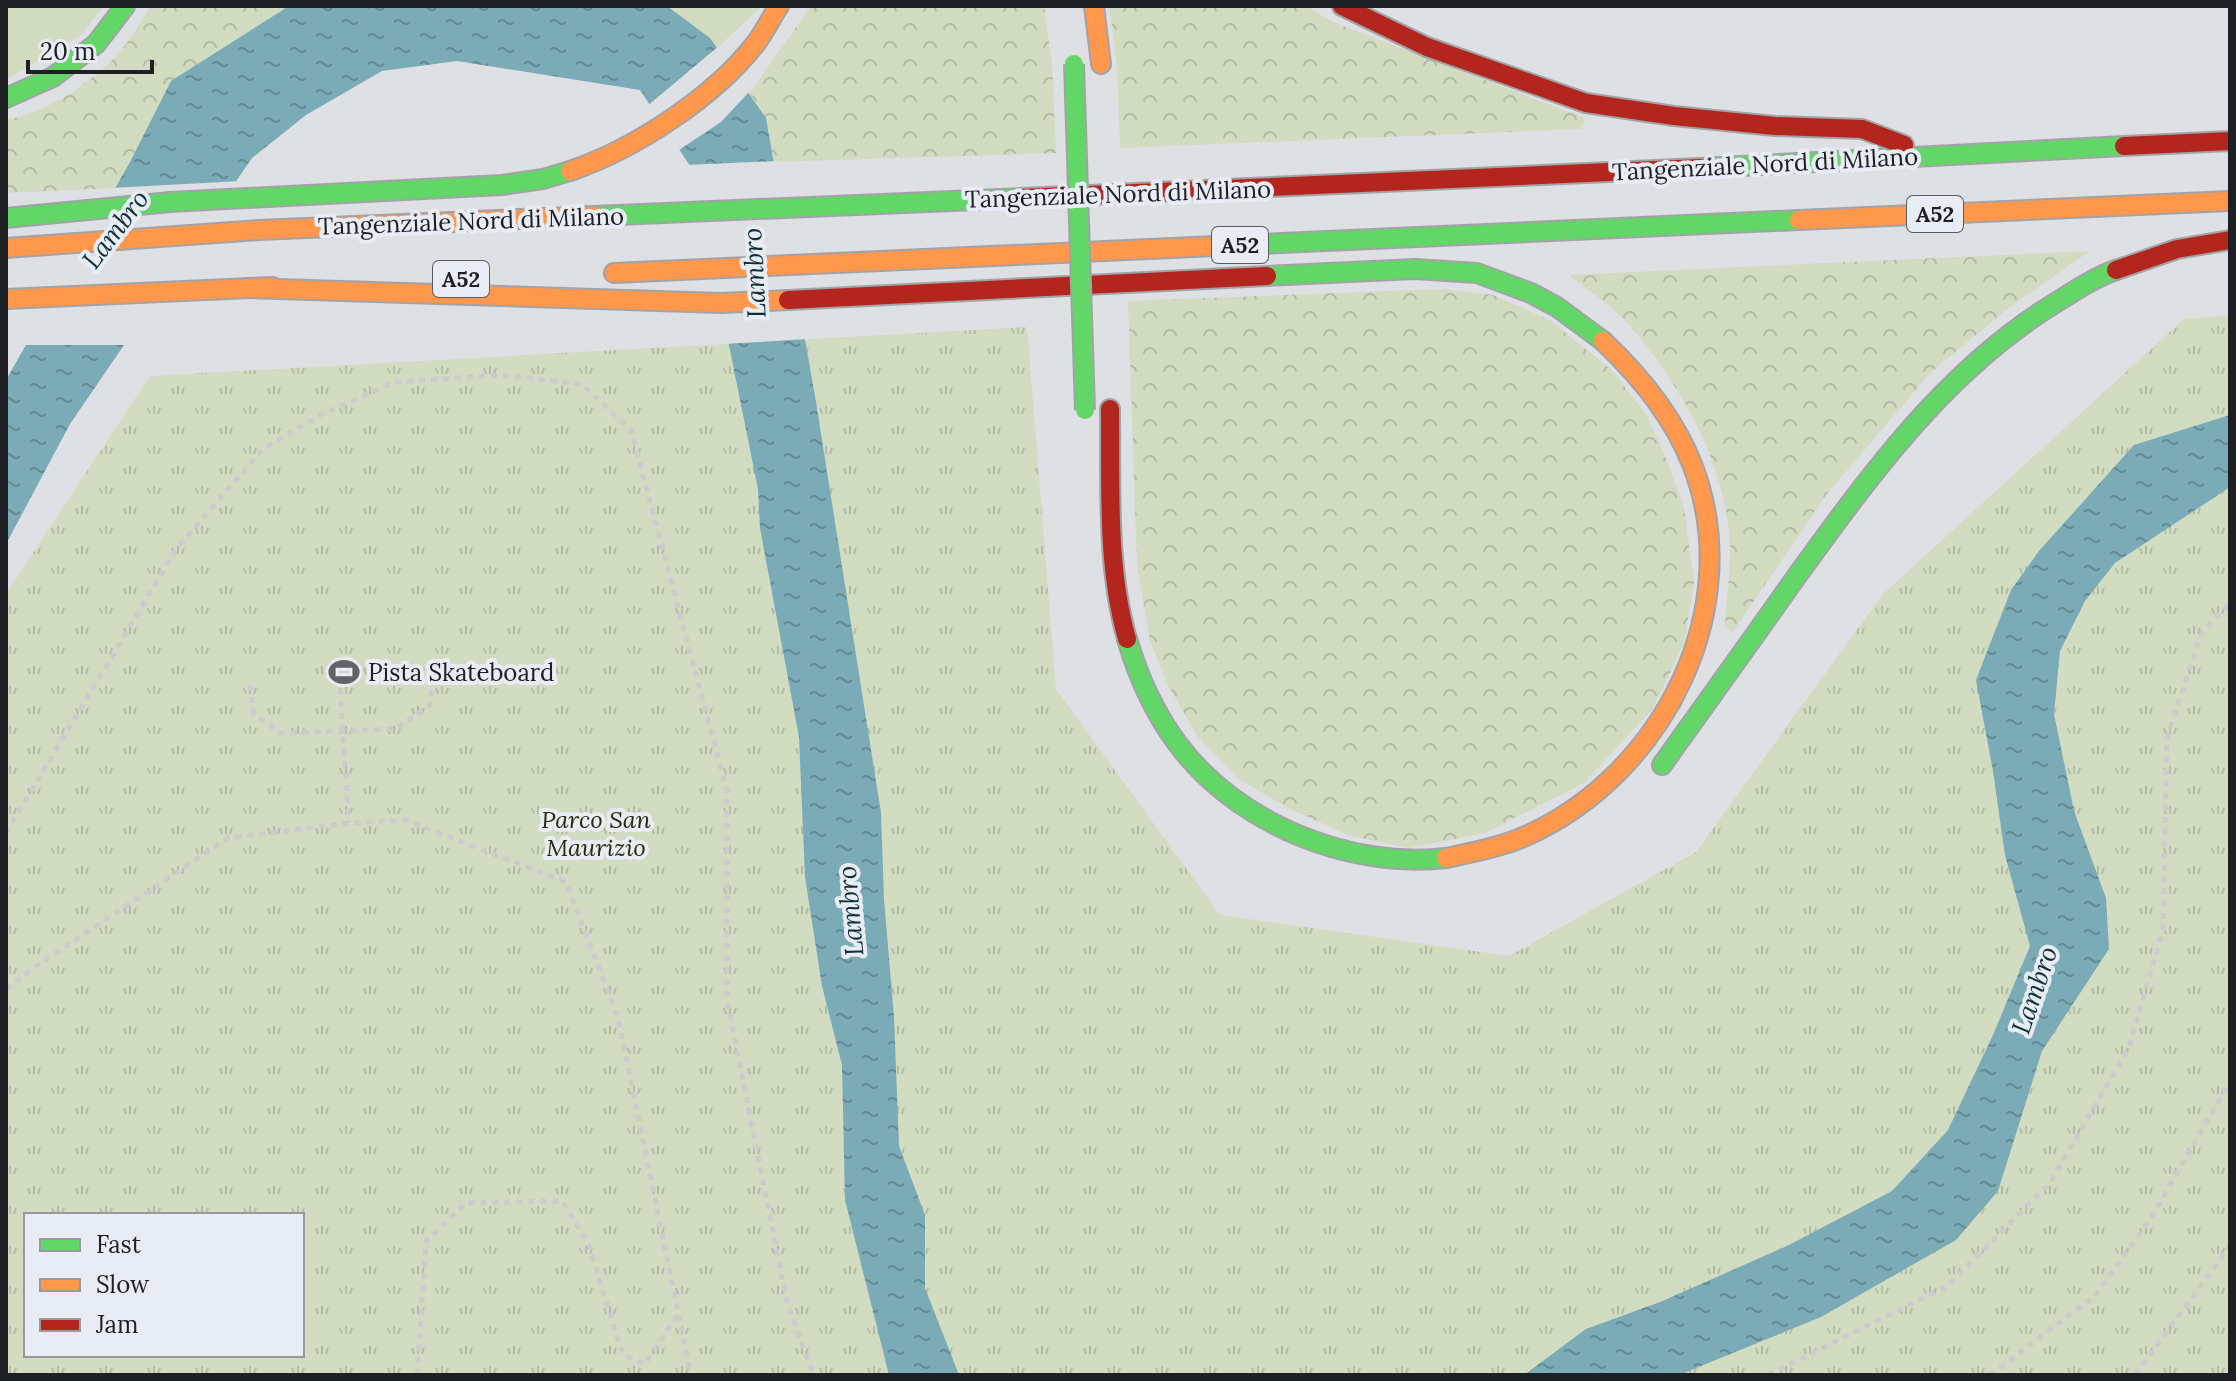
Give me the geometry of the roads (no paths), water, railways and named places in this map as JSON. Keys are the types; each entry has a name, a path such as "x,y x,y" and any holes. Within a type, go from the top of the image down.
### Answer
{"main road":[{"path":"6,98 53,77 96,44 125,6"},
{"path":"6,218 170,202 502,185 555,177 609,157 717,83 754,45 779,6"},
{"path":"1094,6 1101,71"},
{"path":"1342,6 1427,47 1586,103 1775,126 1862,129 1927,155"},
{"path":"1073,56 1085,418"},
{"name":"Tangenziale Nord di Milano","path":"6,248 259,230 1609,173 2230,141"},
{"path":"1106,177 1107,208"},
{"name":"A52","path":"596,274 2230,201"},
{"path":"1107,239 1108,301"},
{"path":"1649,779 1666,760 1852,500 1916,422 1973,363 2033,317 2097,277 2177,249 2230,240"},
{"path":"246,288 721,303 1415,269 1473,272 1522,288 1569,313 1614,350 1647,386 1676,431 1698,482 1708,538 1707,595 1698,642 1678,689 1654,728 1593,797 1556,821 1521,838 1485,850 1445,858 1403,860 1360,854 1312,840 1261,819 1219,790 1182,753 1155,711 1132,660 1121,617 1115,560 1110,402"},
{"name":"A52","path":"6,299 500,277"}],"water":[{"name":"Lambro","path":"289,6 667,6 710,38 766,118 816,402 881,813 899,1146 925,1215 925,1288 959,1375 889,1375 845,1200 842,1065 822,986 805,877 799,737 760,528 758,489 694,172 640,90 457,61 382,71 306,115 252,158 70,424 6,544 6,380 130,162 171,81"},
{"name":"Lambro","path":"2230,415 2230,487 2115,563 2085,601 2060,651 2054,714 2074,811 2106,898 2109,949 2042,1051 1998,1191 1956,1240 1821,1317 1679,1375 1524,1375 1586,1329 1660,1302 1787,1246 1892,1191 1948,1130 1993,1035 2030,946 2005,855 1976,680 2011,590 2039,551 2134,445"}],"place":[{"name":"Pista Skateboard","path":"344,672"}],"park label":[{"name":"Parco San Maurizio","path":"596,833"}]}
